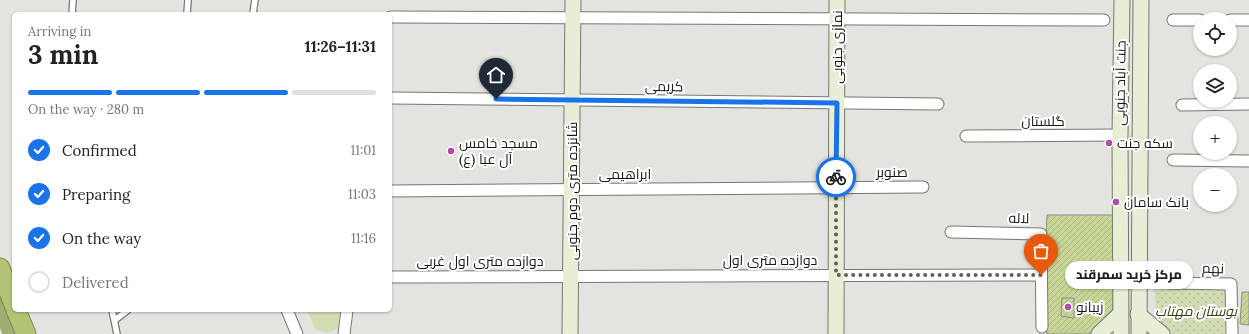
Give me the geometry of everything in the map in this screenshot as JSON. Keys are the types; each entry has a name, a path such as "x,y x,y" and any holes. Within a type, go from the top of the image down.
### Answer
{"highway":[{"path":"0,268 12,300"},
{"path":"17,312 26,334"}],"main road":[{"name":"شانزده متری دوم جنوبی","path":"570,334 573,0"},
{"name":"نمازی جنوبی","path":"836,334 837,0"},
{"name":"جنت آباد جنوبی","path":"1121,334 1120,135 1122,0"},
{"name":"جنت آباد جنوبی","path":"1139,334 1141,0"},
{"path":"1099,334 1120,314"},
{"path":"1138,314 1162,334"}],"street":[{"path":"392,17 1104,20"},
{"path":"1173,20 1193,20"},
{"path":"1237,20 1249,20"},
{"name":"کریمی","path":"392,98 938,104"},
{"path":"1182,104 1249,104"},
{"name":"گلستان","path":"966,136 1120,135"},
{"path":"1173,160 1249,161"},
{"name":"صنوبر","path":"836,188 923,187"},
{"name":"ابراهیمی","path":"392,191 836,188"},
{"name":"لاله","path":"951,232 1041,234 1042,327"},
{"name":"دوازده متری اول","path":"571,276 1041,275"},
{"name":"دوازده متری اول غربی","path":"392,277 571,276"},
{"name":"نهم","path":"1168,283 1231,284 1232,334"},
{"path":"288,312 297,334"},
{"path":"344,334 347,312"}],"lane":[{"path":"72,12 73,0"},
{"path":"186,12 188,0"},
{"path":"253,12 254,0"},
{"path":"113,312 118,334"},
{"path":"115,320 125,312"}],"green space":[{"name":"بوستان مهتاب","path":"1154,287 1225,288 1225,334 1169,333 1156,315"},
{"path":"308,312 340,312 338,328 328,333 316,330"}],"building":[{"path":"1047,215 1114,215 1113,309 1089,334 1047,334"},
{"path":"1242,292 1249,292 1249,325 1240,324"},
{"name":"زیبانو","path":"1062,298 1074,298 1074,318 1061,316"}],"waterway":[{"path":"0,303 12,334"}],"way so far":[{"path":"836,177 836,275 1041,275"}],"place":[{"name":"سکه جنت","path":"1109,143"},
{"name":"مسجد خامس آل عبا (ع)","path":"451,151"},
{"name":"بانک سامان","path":"1116,202"},
{"name":"مرکز خرید سمرقند","path":"1041,275"},
{"name":"زیبانو","path":"1068,307"}],"route":[{"path":"496,99 837,103 836,177"}]}
